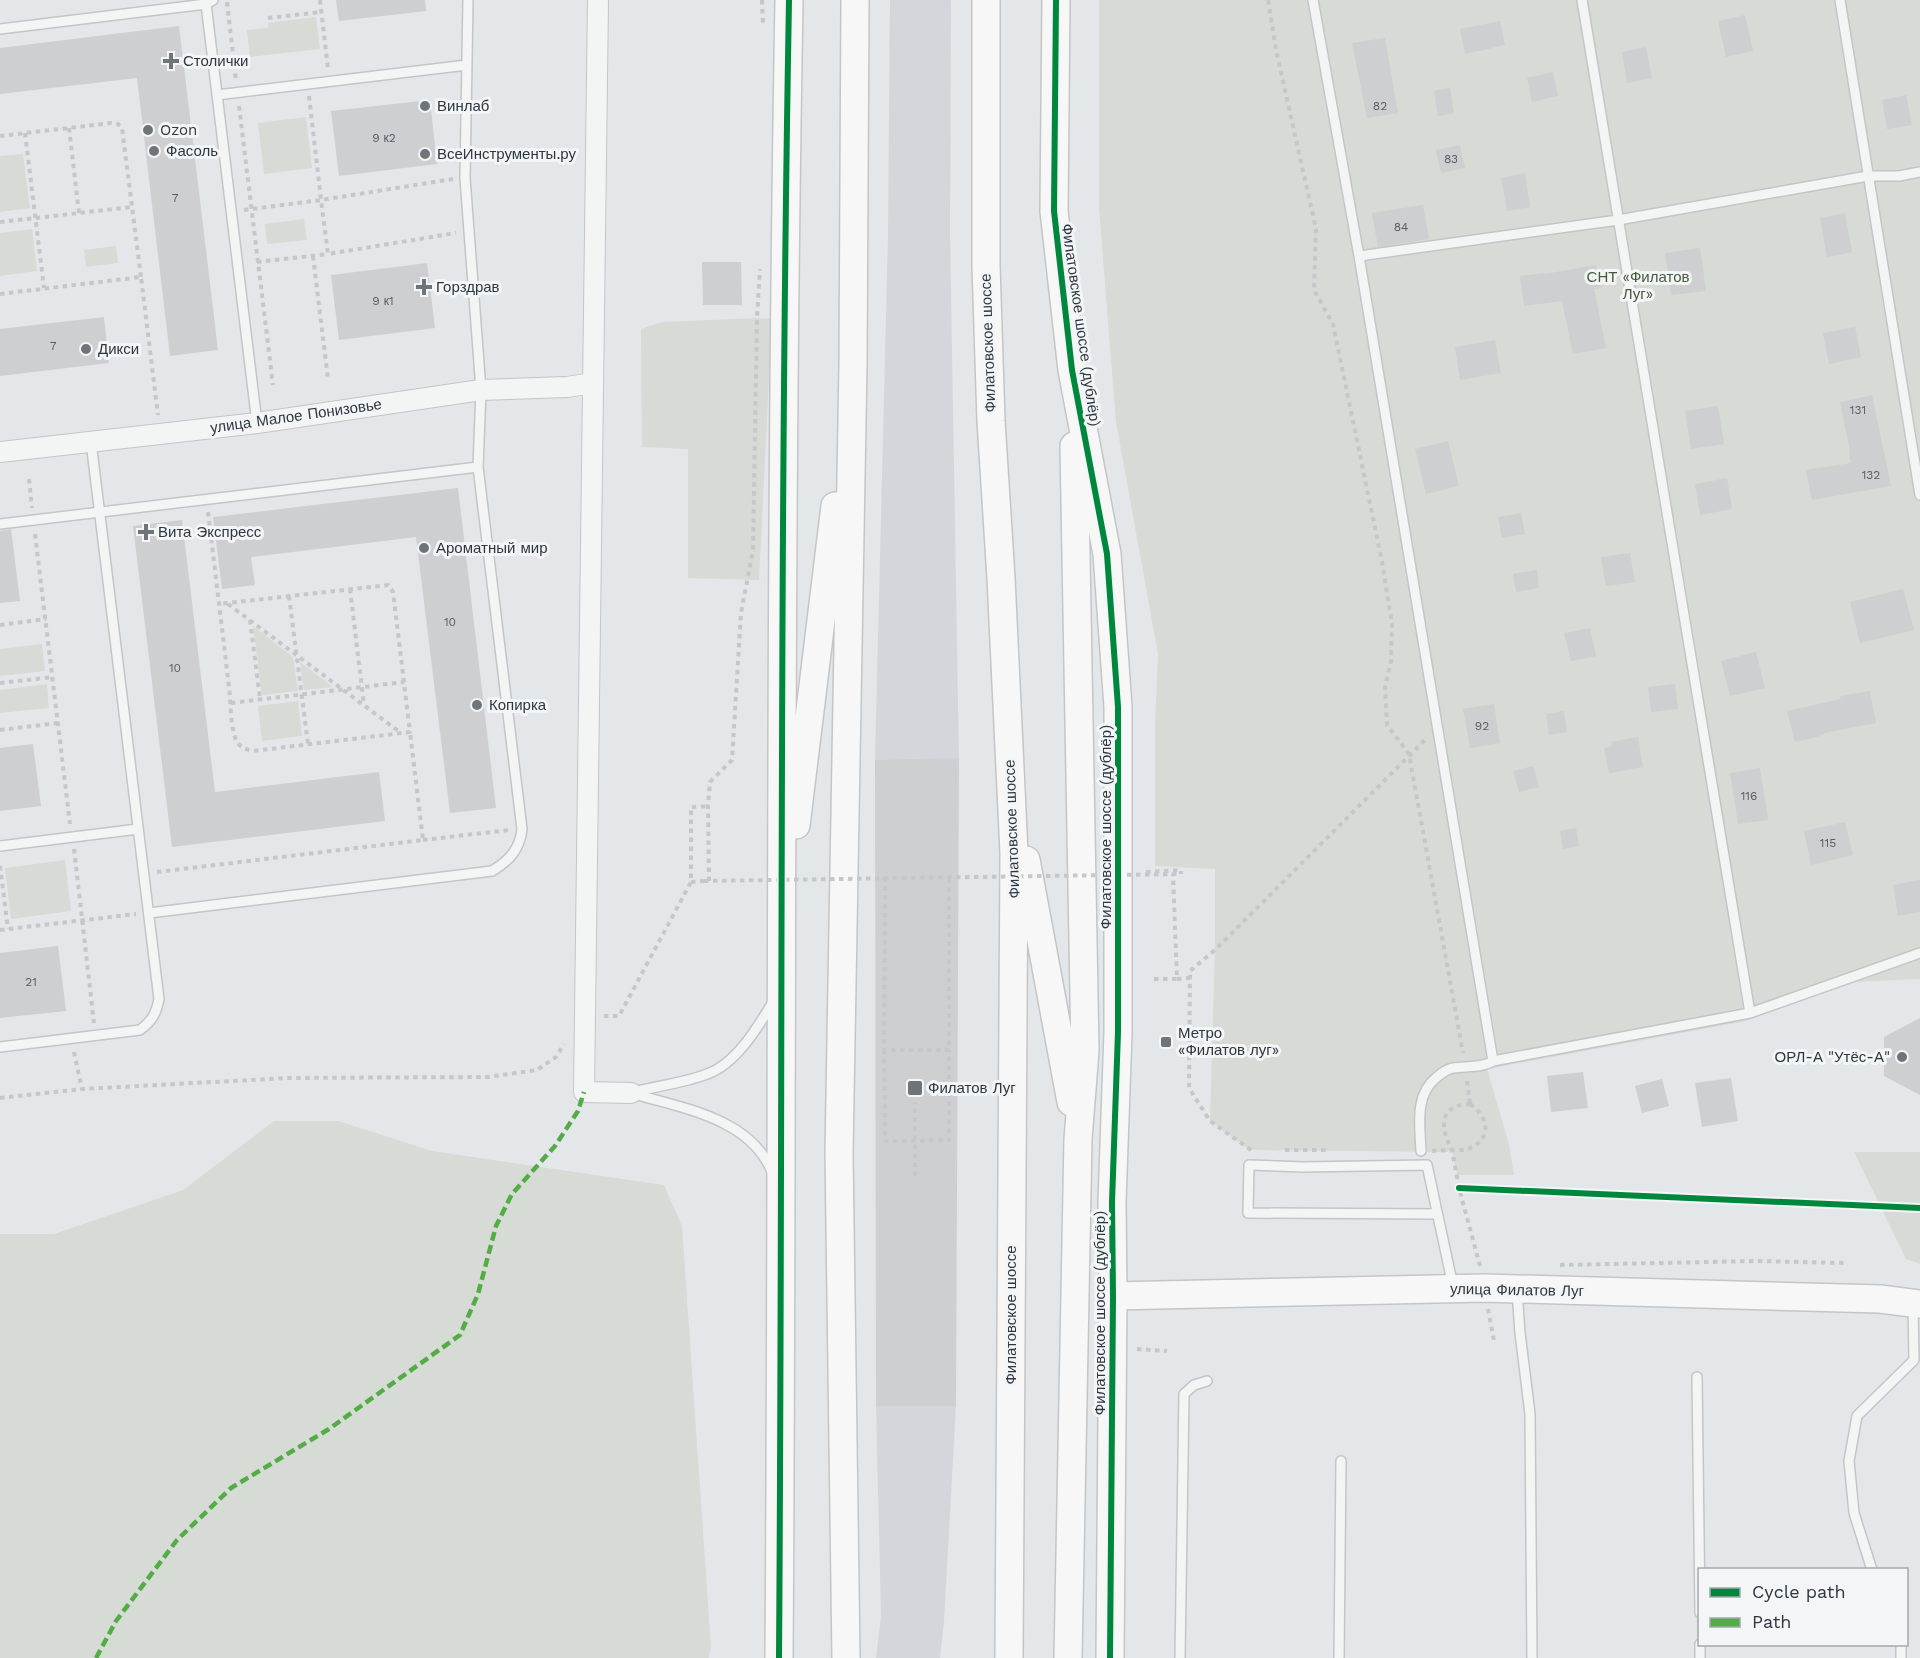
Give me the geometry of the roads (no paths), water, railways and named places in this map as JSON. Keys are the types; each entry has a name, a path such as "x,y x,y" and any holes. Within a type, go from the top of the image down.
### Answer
{"street":[{"path":"598,0 584,1092 631,1093"},
{"path":"779,1658 784,287 789,0"},
{"path":"846,1658 839,1153 853,364 855,0"},
{"name":"Филатовское шоссе","path":"986,0 986,266 990,409 1011,779 1014,877 1009,1658"},
{"name":"Филатовское шоссе (дублёр)","path":"1056,0 1054,211 1072,370 1107,554 1118,707 1118,1021 1112,1202 1110,1658"},
{"path":"781,950 853,364"},
{"path":"1068,1658 1078,1139 1085,1051 1072,370"},
{"name":"улица Малое Понизовье","path":"0,452 257,423 481,390 567,387 593,383"},
{"path":"1011,779 1078,1139"},
{"name":"улица Филатов Луг","path":"1113,1296 1453,1288 1869,1299 1917,1303"}],"lane":[{"path":"148,913 492,872 513,855 519,844 522,829 478,467 481,390 465,177 468,0"},
{"path":"1313,0 1359,256 1494,1061"},
{"path":"1582,0 1750,1013"},
{"path":"1840,0 1856,86 1868,176 1920,495"},
{"path":"0,29 210,2 217,95 257,423"},
{"path":"217,95 467,65"},
{"path":"1359,256 1618,220 1868,176 1899,176 1920,172"},
{"path":"0,1047 140,1030 156,1014 159,999 92,442"},
{"path":"0,524 478,467"},
{"path":"0,846 138,829"},
{"path":"1421,1151 1420,1104 1431,1081 1448,1069 1487,1065 1494,1061 1750,1013 1920,953"},
{"path":"631,1093 709,1074 733,1057 757,1028 781,990"},
{"path":"631,1093 716,1119 745,1137 766,1157 782,1199"},
{"path":"1437,1214 1248,1213 1249,1165 1303,1167 1427,1165 1453,1288"},
{"path":"1517,1289 1530,1414 1532,1658"},
{"path":"1872,1568 1854,1513 1849,1461 1857,1416 1914,1360 1917,1303"},
{"path":"1697,1377 1699,1568"},
{"path":"1180,1658 1184,1394 1194,1385 1207,1381"},
{"path":"1339,1658 1341,1461"}],"place":[{"name":"Столички","path":"171,61"},
{"name":"Винлаб","path":"425,106"},
{"name":"Ozon","path":"148,130"},
{"name":"Фасоль","path":"154,151"},
{"name":"ВсеИнструменты.ру","path":"425,154"},
{"name":"Горздрав","path":"424,287"},
{"name":"Дикси","path":"86,349"},
{"name":"Вита Экспресс","path":"146,532"},
{"name":"Ароматный мир","path":"424,548"},
{"name":"Копирка","path":"477,705"},
{"name":"Метро «Филатов луг»","path":"1166,1042"},
{"name":"ОРЛ-А \"Утёс-А\"","path":"1902,1057"},
{"name":"Филатов Луг","path":"915,1088"}],"park label":[{"name":"СНТ «Филатов Луг»","path":"1638,286"}]}
